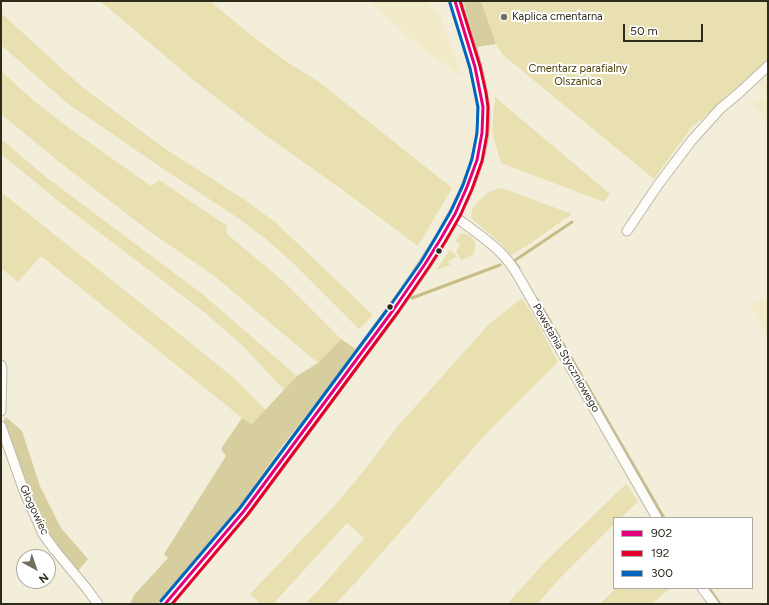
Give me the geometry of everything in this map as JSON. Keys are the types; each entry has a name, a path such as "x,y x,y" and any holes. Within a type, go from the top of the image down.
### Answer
{"street":[{"path":"165,604 239,517 258,492 415,279 454,216 474,170 482,140 483,120 482,96 455,1"},
{"path":"627,231 658,185 692,140 721,108 768,66"},
{"name":"Powstania Styczniowego","path":"454,216 487,240 512,265 656,517"},
{"path":"1,365 1,411"},
{"name":"Głogowiec","path":"1,426 24,491 43,534 54,550 98,604"},
{"path":"703,589 714,604"}],"shaded area":[{"path":"369,1 424,1 439,12 463,79 407,36"},
{"path":"463,1 481,1 496,44 477,47"},
{"path":"768,74 768,125 750,102 766,98 760,82"},
{"path":"768,295 768,337 751,305"},
{"path":"341,339 357,350 283,445 236,511 186,573 156,604 130,604 134,595 168,558 164,554 226,456 221,449 242,418 252,424 297,376 318,363"},
{"path":"6,417 22,431 40,486 61,528 88,559 77,572 56,552 56,549 53,549 43,540 21,498 1,441 1,425"}],"green space":[{"path":"100,1 210,1 284,60 319,82 452,188 418,246 265,135 197,83"},
{"name":"Cmentarz parafialny Olszanica","path":"481,1 768,1 768,62 750,80 691,128 654,179 503,55 496,44"},
{"path":"1,13 81,86 164,148 245,200 275,222 373,315 359,329 292,262 266,239 238,218 67,103 1,45"},
{"path":"1,71 34,101 69,128 151,186 159,180 226,225 227,234 283,281 341,339 318,363 213,275 149,231 58,161 1,114"},
{"path":"495,97 610,194 604,202 501,163 492,131"},
{"path":"1,139 46,177 201,293 297,376 284,390 241,344 204,312 62,204 1,154"},
{"path":"502,188 572,214 511,255 500,243 471,218 472,209 482,198 492,191"},
{"path":"1,192 234,378 266,410 252,424 242,418 41,256 18,282 1,268"},
{"path":"461,233 465,233 471,237 475,243 475,250 473,254 461,260 456,251 460,245 455,241"},
{"path":"450,250 457,257 448,261 450,265 436,270"},
{"path":"522,298 534,316 558,362 484,436 335,604 305,604 364,538 347,523 273,604 261,604 250,594 337,503 367,467 397,427 489,324"},
{"path":"626,484 638,501 622,517 613,517 613,525 562,576 537,604 507,604 546,561"},
{"path":"615,589 669,589 652,604 600,604"}],"waterway":[{"path":"519,268 514,261 572,222"},
{"path":"412,298 500,265"},
{"path":"537,299 663,517"},
{"path":"710,589 720,604"}],"transit line":[{"name":"902","path":"165,604 244,511 394,309 425,264 455,214 477,160 482,133 483,107 475,67 455,1"},
{"name":"192","path":"172,604 248,514 398,312 429,267 460,216 482,161 487,134 488,107 480,66 460,1"},
{"name":"300","path":"161,601 240,508 390,306 421,262 451,211 463,185 472,159 477,133 478,107 470,68 450,3"}],"place":[{"name":"Kaplica cmentarna","path":"504,17"}]}
